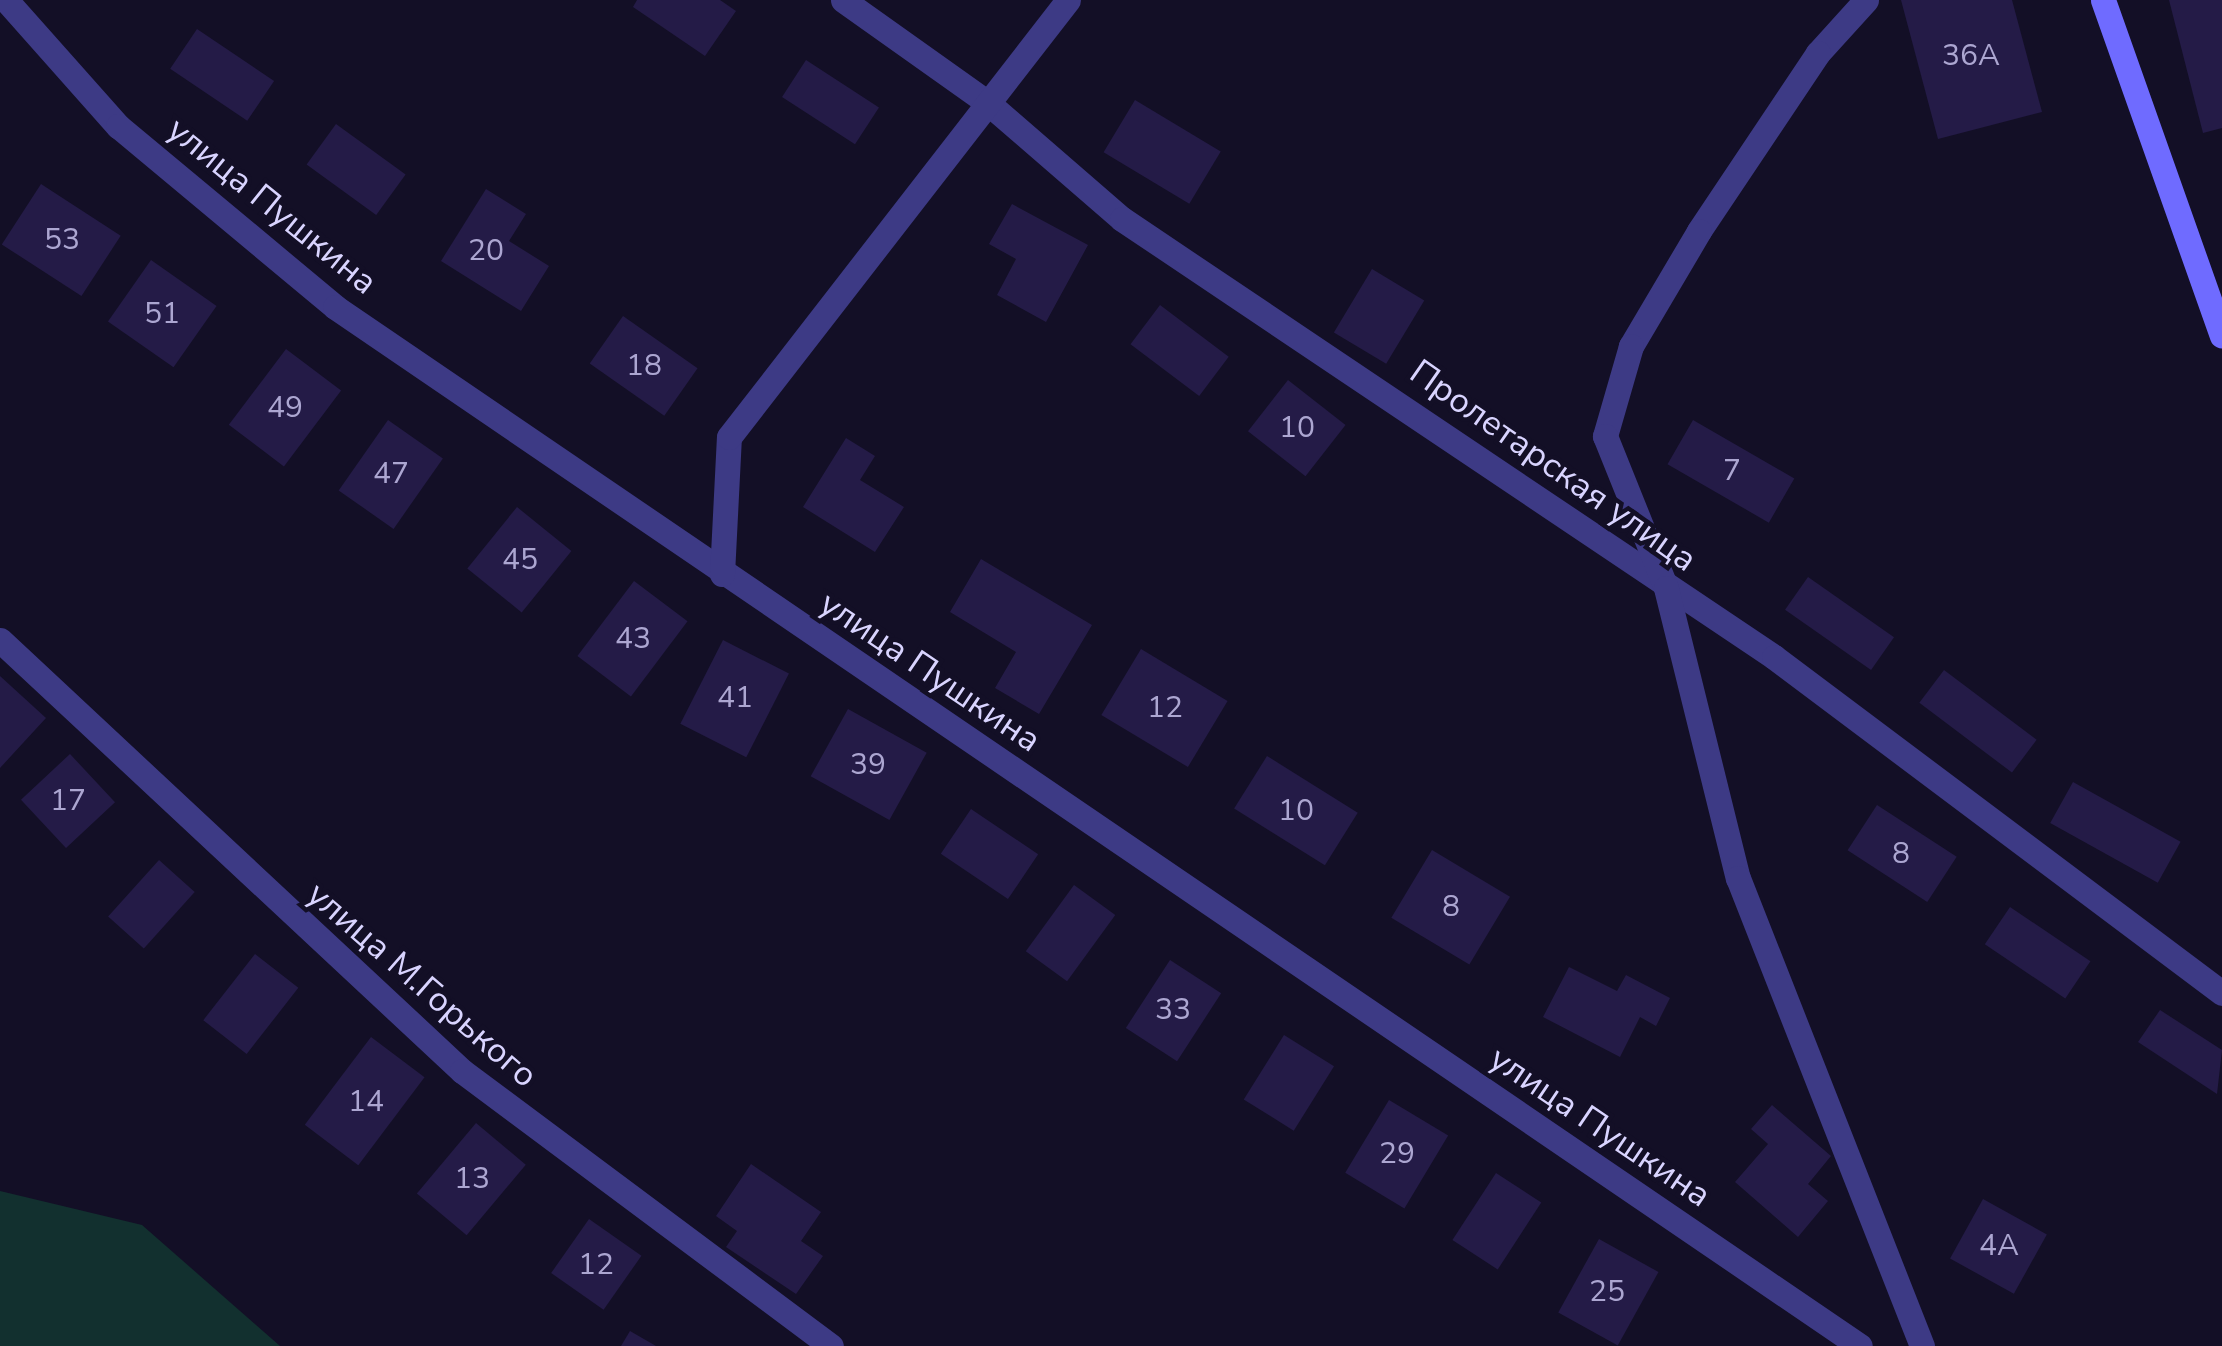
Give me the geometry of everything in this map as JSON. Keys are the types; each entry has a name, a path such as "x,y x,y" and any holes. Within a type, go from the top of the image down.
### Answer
{"street":[{"name":"улица Пушкина","path":"6,0 118,126 335,306 722,574 1860,1346"},
{"name":"Пролетарская улица","path":"842,0 988,103 1122,219 1774,656 2222,993"},
{"path":"722,574 728,437 1068,0"},
{"path":"1866,0 1818,52 1632,346 1605,436 1665,586 1738,878 1922,1346"},
{"path":"2103,0 2222,336"},
{"name":"улица М.Горького","path":"0,640 462,1071 830,1346"}],"green space":[{"path":"0,1191 142,1225 280,1346 0,1346"}],"building":[{"path":"637,0 720,0 736,11 705,56 633,7"},
{"path":"1901,0 2012,0 2042,112 1938,139"},
{"path":"2169,0 2222,0 2222,128 2203,133"},
{"path":"197,29 274,81 247,121 170,69"},
{"path":"806,60 879,107 855,144 782,97"},
{"path":"1135,100 1221,152 1189,204 1104,152"},
{"path":"336,124 406,175 376,215 307,164"},
{"path":"41,184 121,236 81,296 2,244"},
{"path":"486,189 526,214 509,241 549,266 521,311 441,261"},
{"path":"1012,204 1088,245 1046,322 997,295 1016,259 989,244"},
{"path":"151,260 217,306 174,367 108,321"},
{"path":"1372,269 1424,300 1386,364 1334,332"},
{"path":"1160,305 1229,357 1199,396 1131,344"},
{"path":"623,316 698,368 664,416 590,364"},
{"path":"286,349 341,391 284,466 229,425"},
{"path":"1288,380 1346,425 1306,476 1248,431"},
{"path":"388,420 443,458 394,529 339,490"},
{"path":"1693,420 1794,478 1769,523 1668,464"},
{"path":"846,438 875,456 860,480 904,507 875,552 803,507"},
{"path":"517,507 571,551 522,612 467,568"},
{"path":"981,559 1092,625 1039,714 995,688 1016,652 950,612"},
{"path":"1808,577 1894,637 1871,670 1785,610"},
{"path":"634,581 688,621 631,696 577,656"},
{"path":"723,640 789,674 746,757 680,724"},
{"path":"1141,649 1228,701 1188,767 1101,715"},
{"path":"1944,670 2037,740 2012,773 1919,703"},
{"path":"0,676 46,718 0,768"},
{"path":"848,709 927,753 889,820 811,776"},
{"path":"70,754 115,802 66,848 21,800"},
{"path":"1267,756 1358,813 1325,865 1234,809"},
{"path":"2073,782 2181,842 2158,883 2050,823"},
{"path":"1877,805 1957,857 1927,902 1848,850"},
{"path":"971,809 1038,854 1008,899 941,854"},
{"path":"1432,850 1510,897 1469,965 1391,918"},
{"path":"159,860 195,892 144,949 108,916"},
{"path":"1074,885 1115,915 1067,981 1026,951"},
{"path":"2010,907 2090,961 2065,999 1985,944"},
{"path":"255,954 298,988 247,1054 203,1020"},
{"path":"1170,960 1221,993 1177,1061 1126,1028"},
{"path":"1569,967 1617,991 1626,975 1670,998 1656,1026 1640,1017 1620,1057 1543,1017"},
{"path":"2160,1010 2222,1050 2217,1094 2138,1042"},
{"path":"1284,1035 1334,1066 1294,1131 1244,1099"},
{"path":"371,1037 425,1077 358,1165 305,1125"},
{"path":"1389,1100 1448,1136 1404,1208 1345,1173"},
{"path":"1772,1105 1831,1156 1808,1184 1828,1201 1798,1237 1735,1182 1768,1144 1751,1129"},
{"path":"476,1123 526,1165 467,1235 417,1193"},
{"path":"751,1164 821,1212 801,1241 823,1256 796,1294 726,1247 737,1231 716,1216"},
{"path":"1496,1173 1541,1202 1498,1270 1452,1240"},
{"path":"1983,1199 2047,1234 2014,1294 1950,1258"},
{"path":"589,1219 641,1256 604,1310 551,1273"},
{"path":"1599,1239 1658,1272 1618,1345 1558,1312"},
{"path":"630,1331 656,1346 621,1346"}]}
